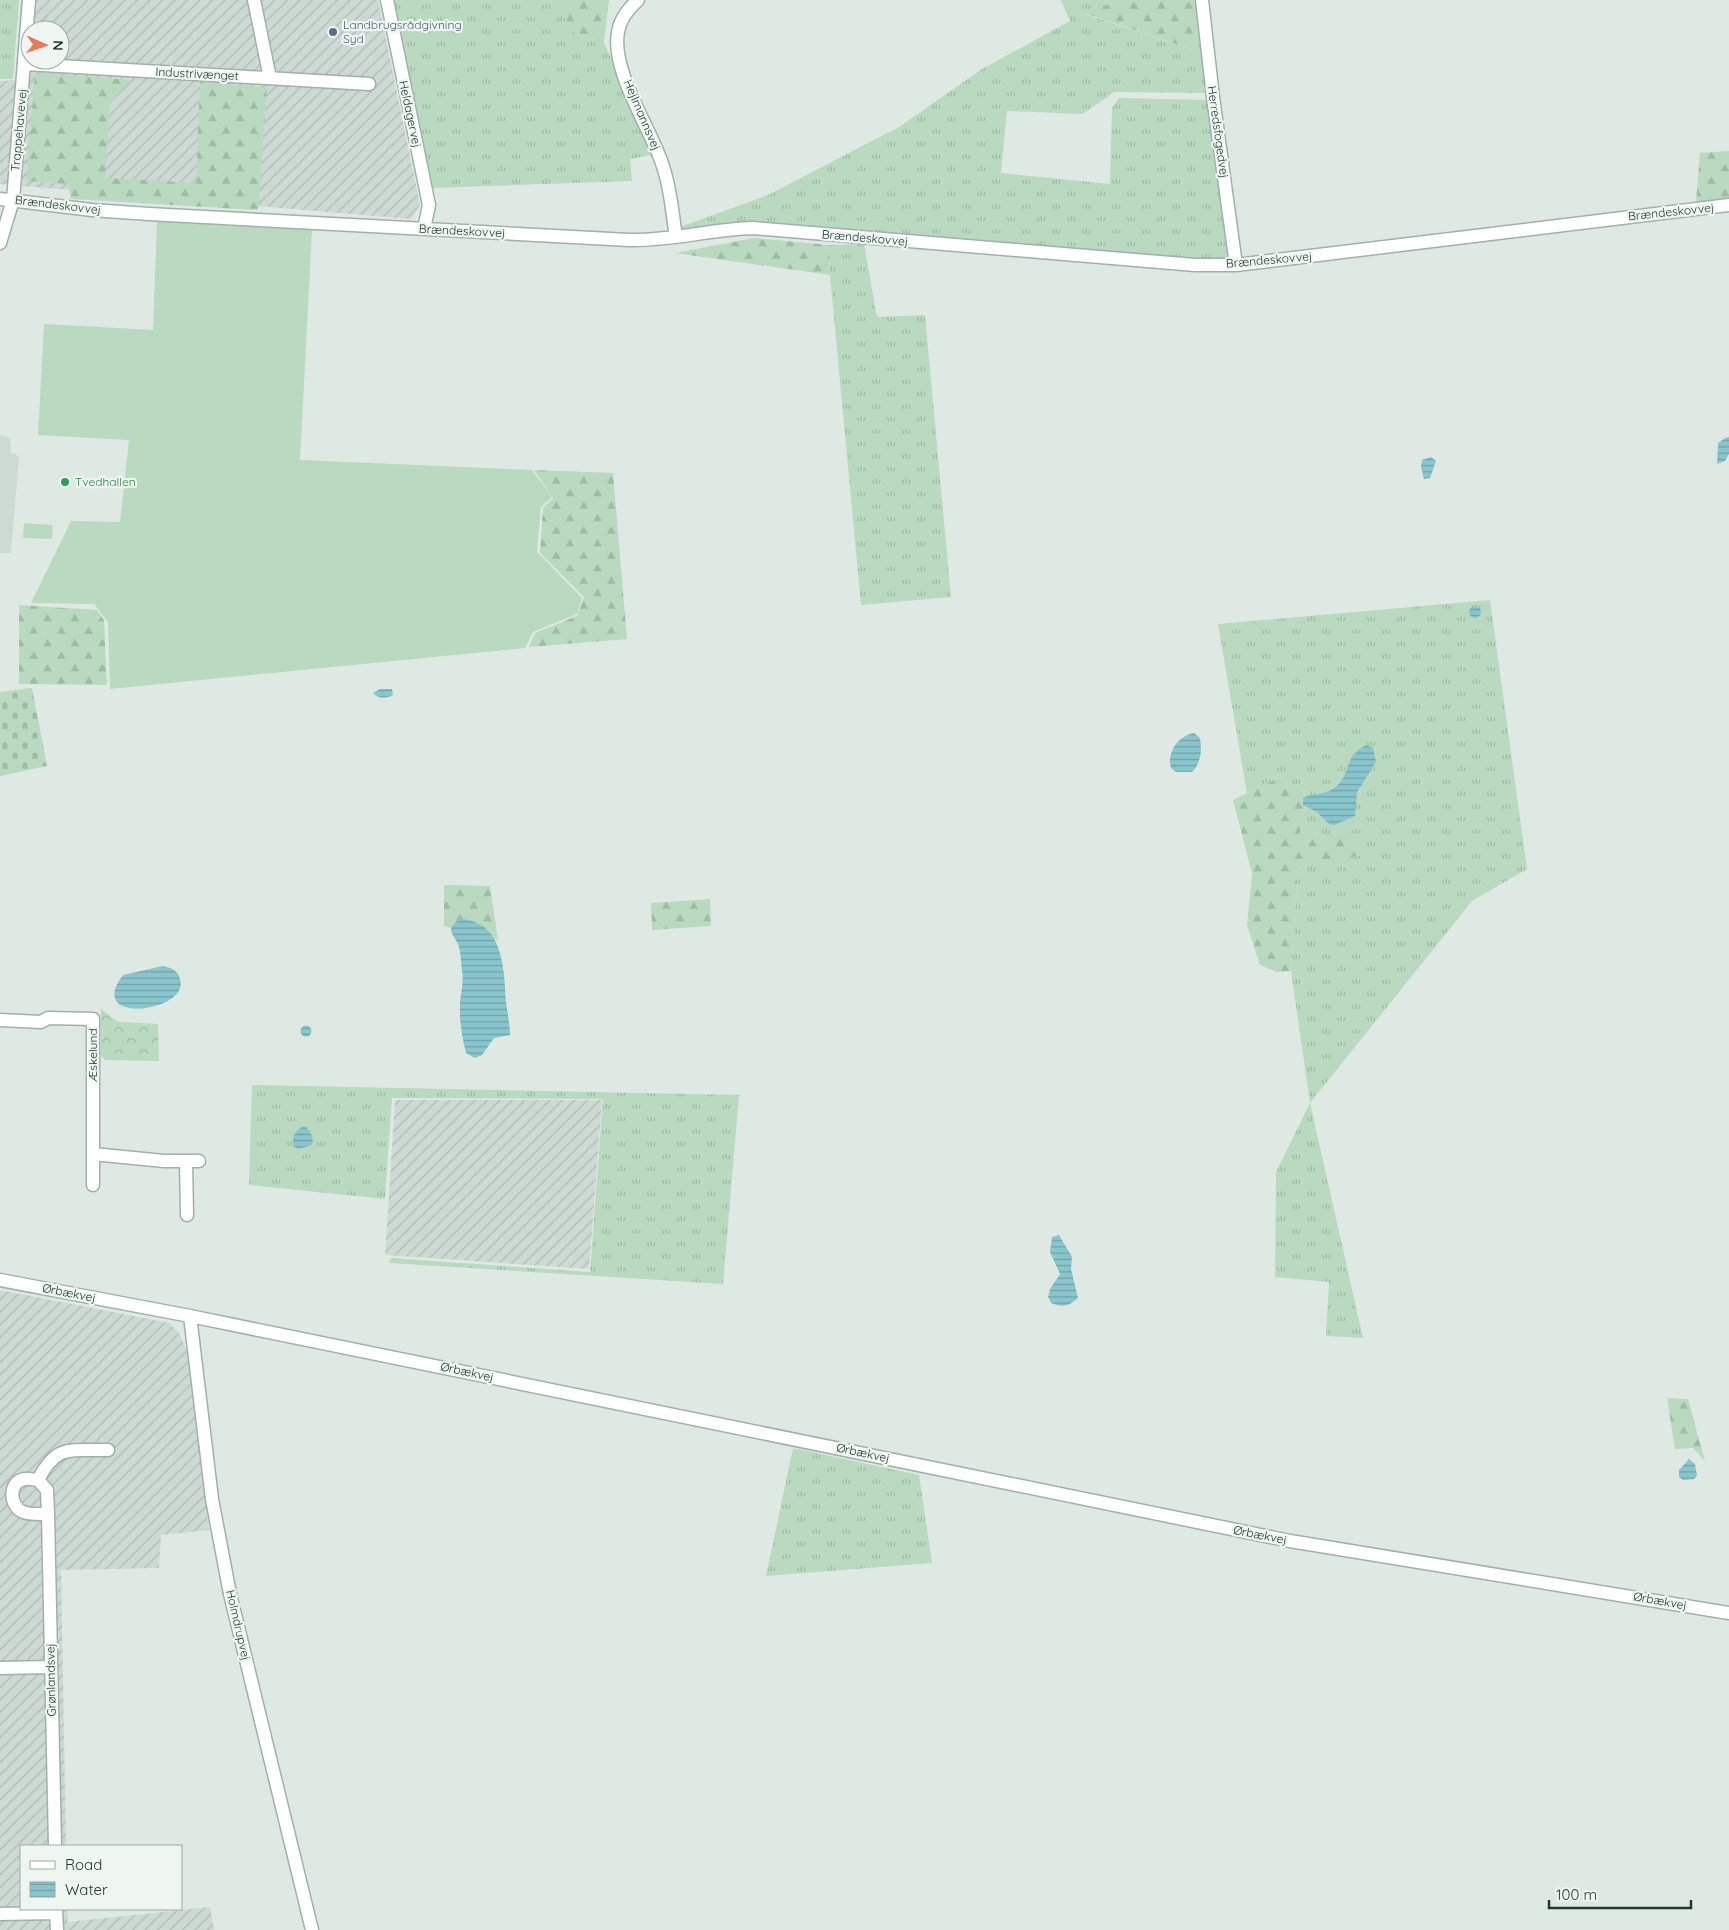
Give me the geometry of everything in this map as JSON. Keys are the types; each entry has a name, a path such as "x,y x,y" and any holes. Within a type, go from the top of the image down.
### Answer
{"street":[{"name":"Trappehavevej","path":"28,20 29,0"},
{"path":"254,0 270,78"},
{"name":"Heldagervej","path":"387,0 429,205 424,229"},
{"name":"Hejlmannsvej","path":"638,0 627,10 618,31 618,50 622,70 661,160 671,201 676,237"},
{"name":"Herredsfogedvej","path":"1202,0 1236,264"},
{"name":"Industrivænget","path":"70,67 369,84"},
{"name":"Trappehavevej","path":"0,243 13,200 24,70"},
{"name":"Brændeskovvej","path":"0,199 92,210 629,240 652,240 728,229 753,228 1195,265 1236,264 1729,205"},
{"name":"Æskelund","path":"0,1020 40,1022 48,1018 93,1019 93,1185"},
{"path":"93,1154 137,1159 199,1160"},
{"path":"186,1160 187,1215"},
{"name":"Ørbækvej","path":"0,1280 190,1316 1281,1539 1729,1613"},
{"name":"Holmdrupvej","path":"190,1316 212,1499 226,1575 312,1930"},
{"path":"48,1514 22,1512 15,1506 11,1494 14,1485 24,1479 38,1480 47,1462 56,1454 68,1451 108,1450"},
{"name":"Grønlandsvej","path":"38,1480 47,1490 55,1845"},
{"path":"0,1668 51,1667"},
{"path":"0,1914 56,1911 58,1930"}],"shaded area":[{"path":"21,0 378,0 420,205 411,219 0,184 0,81 15,80"},
{"path":"0,435 10,438 11,453 19,456 11,553 0,553"},
{"path":"395,1100 602,1100 589,1269 385,1255"},
{"path":"0,1290 169,1323 179,1333 187,1351 209,1530 161,1535 159,1568 61,1570 66,1845 20,1845 20,1910 67,1910 68,1922 210,1907 214,1930 0,1930"}],"green space":[{"path":"0,0 19,0 13,79 0,79"},
{"path":"392,0 557,0 571,31 604,43 657,154 630,159 632,181 433,188"},
{"path":"557,0 609,0 604,43 571,31"},
{"path":"1061,0 1120,0 1085,14 1203,53 1209,93 1114,92 1083,114 1007,111 1001,173 1110,184 1112,108 1119,98 1209,100 1230,258 1203,261 781,228 682,233 680,227 768,195 899,127 982,69 1070,21"},
{"path":"1120,0 1197,0 1203,53 1084,13"},
{"path":"35,73 130,80 110,104 105,178 196,183 200,82 267,88 258,210 71,199 68,184 26,181"},
{"path":"1729,151 1729,198 1696,202 1700,153"},
{"path":"157,221 312,230 300,460 532,470 552,497 541,507 537,552 582,598 577,614 533,632 525,648 110,689 108,622 94,604 31,603 71,521 120,522 129,440 38,435 44,324 153,330"},
{"path":"754,238 829,245 830,275 675,253"},
{"path":"864,244 877,317 925,315 951,597 861,605 830,275 829,245"},
{"path":"534,470 613,473 627,639 529,647 535,633 577,616 584,597 540,553 543,508 553,498"},
{"path":"24,523 53,525 52,539 23,538"},
{"path":"1490,600 1527,869 1472,901 1310,1103 1291,971 1298,868 1362,855 1297,843 1309,793 1280,777 1247,793 1218,624"},
{"path":"19,605 97,610 104,620 107,685 19,684"},
{"path":"32,688 47,766 0,776 0,692"},
{"path":"1280,777 1309,793 1297,843 1348,829 1363,855 1298,868 1291,971 1277,972 1260,965 1247,925 1252,873 1233,800"},
{"path":"444,885 490,886 498,940 444,926"},
{"path":"710,899 711,926 652,930 651,903"},
{"path":"101,1009 118,1022 158,1024 159,1061 105,1060 101,1056"},
{"path":"252,1085 739,1095 723,1284 389,1263 391,1258 590,1272 603,1099 392,1098 385,1199 249,1185"},
{"path":"1310,1103 1363,1338 1326,1336 1329,1282 1275,1277 1276,1172"},
{"path":"1667,1398 1688,1399 1705,1461 1693,1448 1675,1449"},
{"path":"793,1448 919,1475 932,1563 766,1576"}],"water":[{"path":"1729,437 1729,454 1725,461 1717,464 1718,443"},
{"path":"1431,457 1436,461 1430,478 1424,479 1421,467 1422,460"},
{"path":"1473,606 1477,606 1481,612 1477,618 1473,618 1469,614 1469,610"},
{"path":"380,689 392,689 393,695 383,698 373,693"},
{"path":"1194,733 1200,738 1201,743 1201,752 1197,765 1192,772 1176,772 1171,768 1172,751 1178,741"},
{"path":"1366,745 1373,748 1376,762 1357,792 1355,816 1334,825 1329,824 1317,812 1303,805 1303,798 1326,792 1339,784 1353,756"},
{"path":"460,919 474,922 485,928 493,937 502,961 510,1027 510,1035 494,1038 482,1055 475,1058 466,1053 460,1022 463,975 459,947 451,929"},
{"path":"163,966 176,971 180,979 179,990 170,999 157,1006 141,1008 127,1007 117,1002 115,991 123,975"},
{"path":"306,1025 312,1031 306,1037 300,1031"},
{"path":"302,1127 306,1127 309,1131 313,1142 312,1145 299,1149 294,1147 293,1138"},
{"path":"1059,1235 1072,1257 1071,1269 1078,1298 1072,1303 1062,1306 1051,1303 1048,1297 1050,1289 1060,1274 1050,1252 1052,1237"},
{"path":"1689,1459 1695,1464 1697,1476 1694,1479 1683,1480 1679,1477 1679,1470"}],"place":[{"name":"Landbrugsrådgivning Syd","path":"333,32"},
{"name":"Tvedhallen","path":"65,482"}]}
